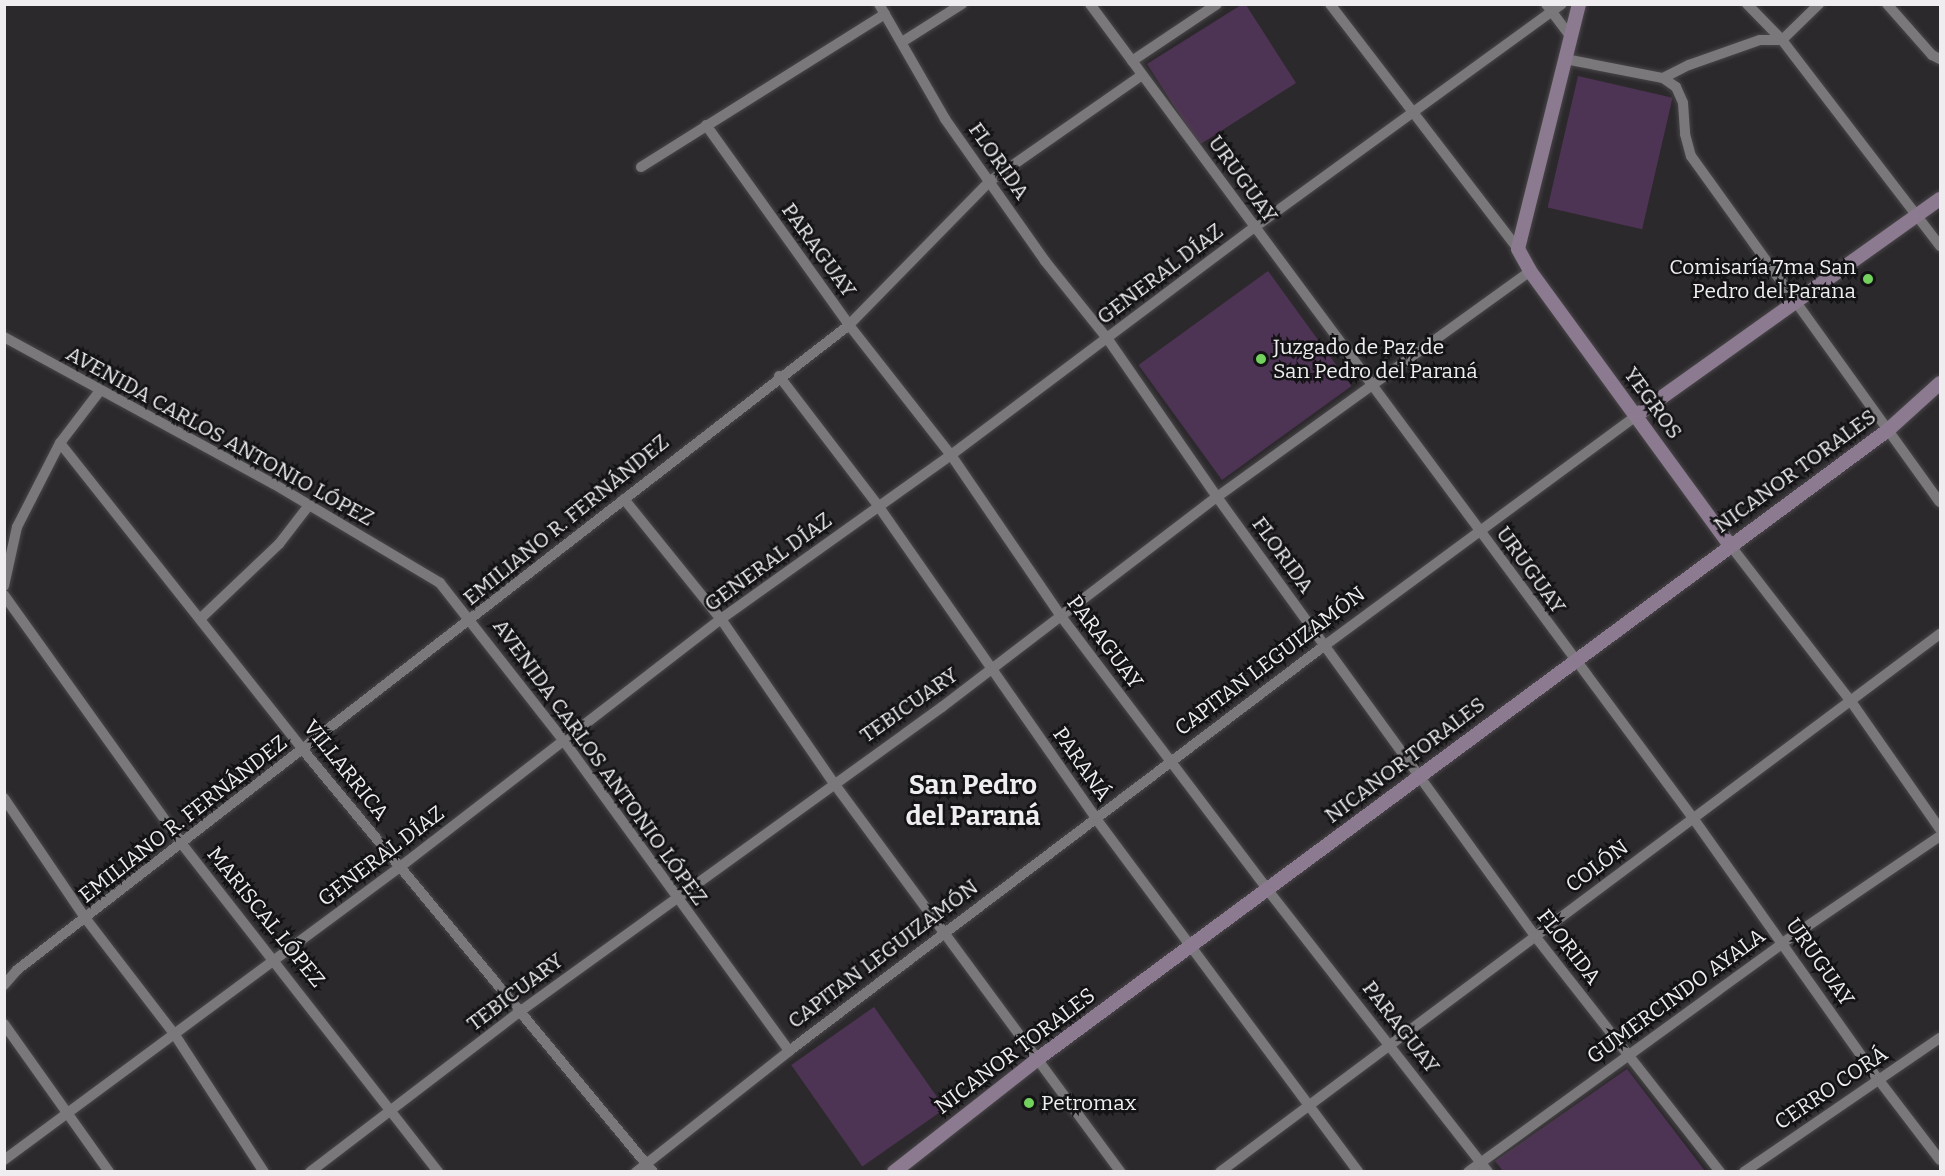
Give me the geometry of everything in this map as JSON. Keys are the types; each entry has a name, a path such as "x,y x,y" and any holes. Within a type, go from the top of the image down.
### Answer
{"street":[{"path":"902,42 962,4"},
{"name":"URUGUAY","path":"1090,4 1370,386 1693,818 1784,942 1878,1079 1941,1160"},
{"path":"1132,61 1217,4"},
{"name":"YEGROS","path":"1330,4 1518,249 1530,271 1730,545 1850,700 1941,829"},
{"name":"GENERAL DÍAZ","path":"4,1160 400,867 721,619 951,454 1255,227 1413,113 1549,8 1562,4"},
{"path":"1518,249 1580,4"},
{"path":"1747,4 1782,40 1941,246"},
{"path":"1663,78 1689,65 1760,40 1782,40 1820,4"},
{"path":"1887,4 1932,55 1941,59"},
{"path":"1549,8 1570,37"},
{"path":"641,167 882,9"},
{"name":"FLORIDA","path":"882,9 945,118 1046,261 1107,338 1217,497 1535,936 1720,1172"},
{"path":"1565,59 1663,78 1676,87 1683,103 1685,134 1691,156 1941,502"},
{"name":"EMILIANO R. FERNÁNDEZ","path":"4,985 17,970 472,621 779,376 849,325 990,181 1142,75"},
{"name":"PARAGUAY","path":"706,125 849,325 951,454 1060,615 1267,889 1488,1172"},
{"name":"CAPITAN LEGUIZAMÓN","path":"636,1172 650,1168 789,1051 1478,531 1796,300 1916,214 1941,199"},
{"name":"TEBICUARY","path":"310,1172 393,1111 522,1010 991,670 1217,497 1530,271"},
{"name":"AVENIDA CARLOS ANTONIO LÓPEZ","path":"4,337 99,392 309,505 440,583 564,741 789,1051"},
{"name":"PARANÁ","path":"779,376 879,507 1097,820 1193,944 1358,1172"},
{"name":"NICANOR TORALES","path":"894,1172 1039,1058 1888,430 1941,383"},
{"path":"4,586 17,527 60,443 99,392"},
{"name":"VILLARRICA","path":"60,443 303,750 522,1010 650,1168"},
{"path":"624,499 721,619 834,782 1121,1172"},
{"path":"200,619 279,544 309,505"},
{"name":"MARISCAL LÓPEZ","path":"4,595 183,844 276,959 438,1172"},
{"name":"COLÓN","path":"1220,1172 1941,634"},
{"path":"4,798 86,919 174,1035 264,1172"},
{"name":"GUMERCINDO AYALA","path":"1468,1172 1784,942 1941,836"},
{"path":"4,1024 69,1112 109,1172"},
{"name":"CERRO CORÁ","path":"1744,1172 1941,1038"}],"shaded area":[{"path":"1241,5 1246,5 1296,83 1199,145 1147,64"},
{"path":"1578,76 1673,98 1642,229 1548,208"},
{"path":"1268,271 1351,386 1222,480 1139,365"},
{"path":"874,1007 945,1109 862,1167 791,1065"},
{"path":"1627,1069 1705,1171 1503,1171 1495,1161"}],"place":[{"name":"Comisaría 7ma San Pedro del Parana","path":"1868,279"},
{"name":"Juzgado de Paz de San Pedro del Paraná","path":"1261,359"},
{"name":"Petromax","path":"1029,1103"}],"district":[{"name":"San Pedro del Paraná","path":"973,800"}]}
